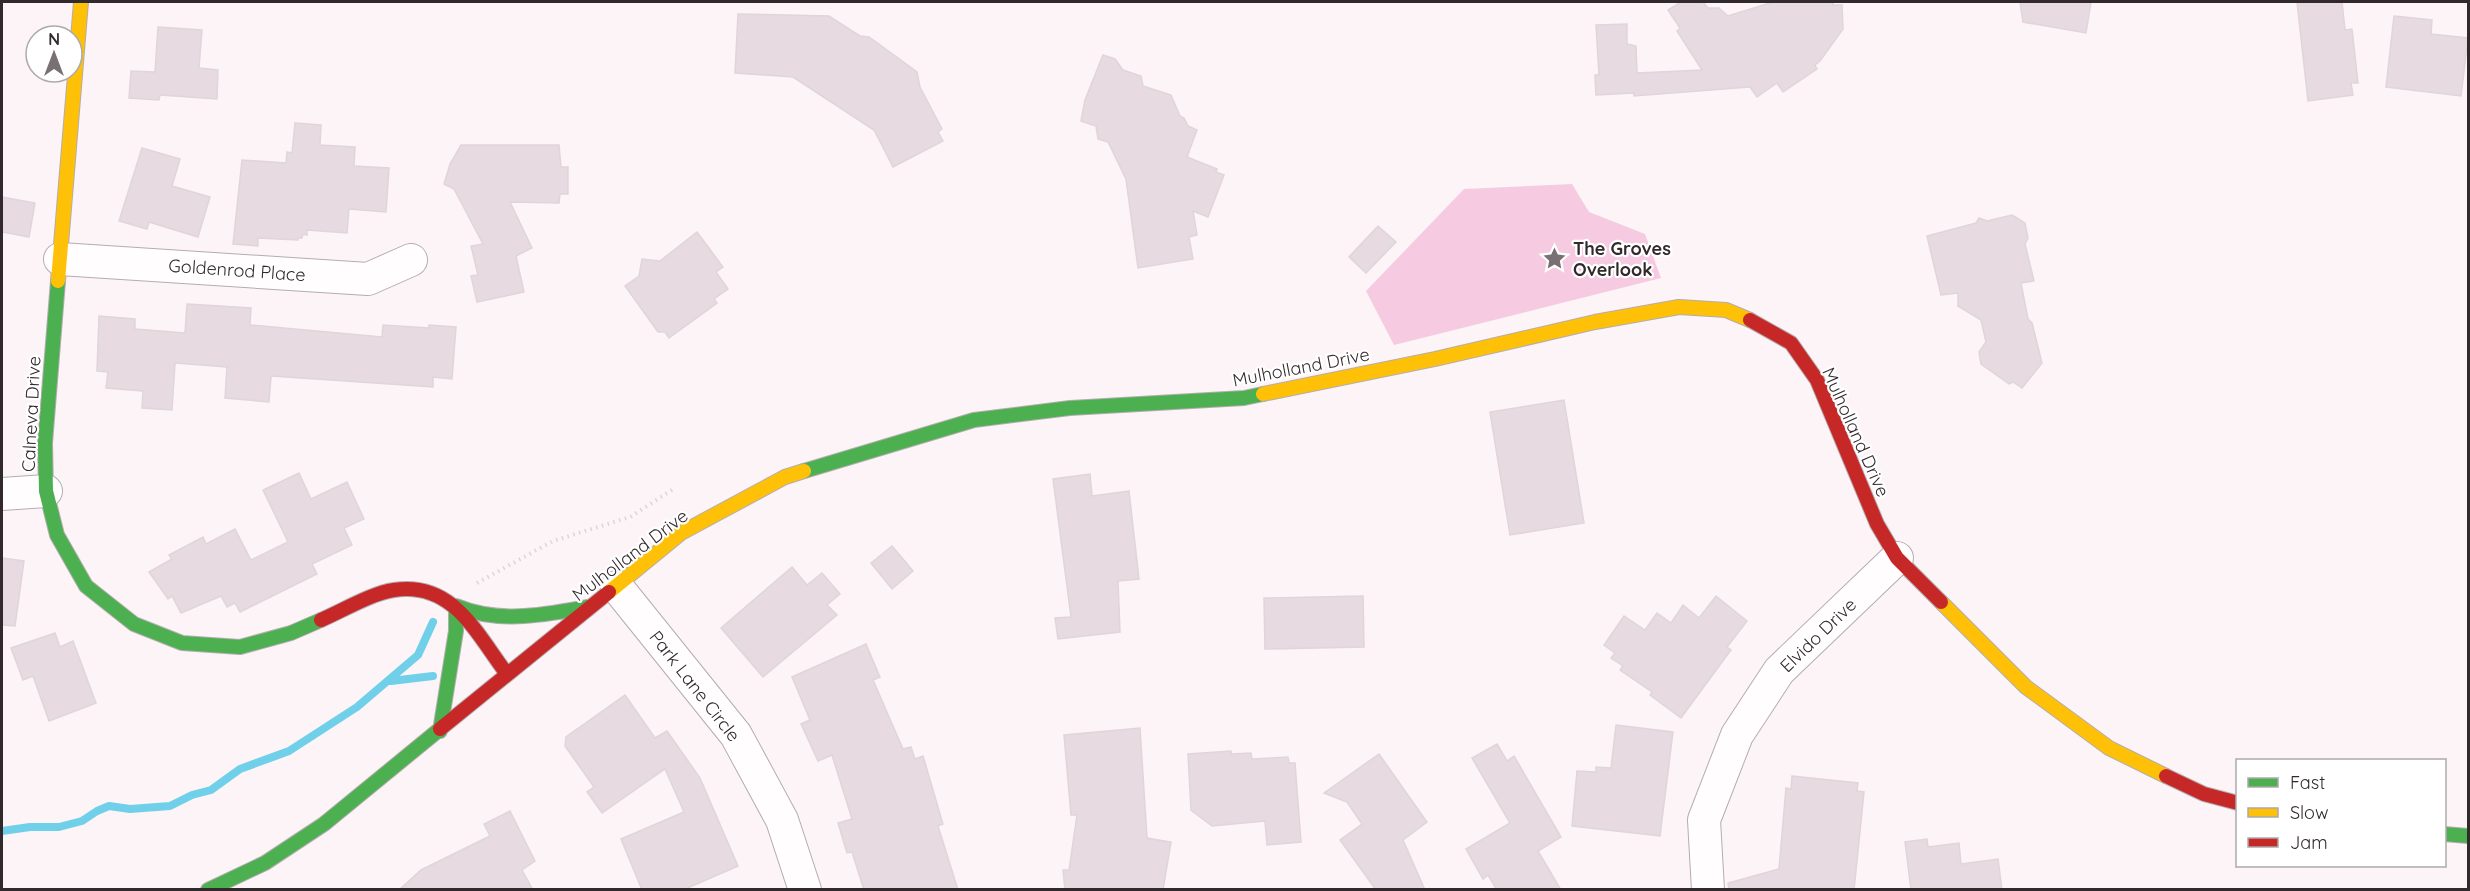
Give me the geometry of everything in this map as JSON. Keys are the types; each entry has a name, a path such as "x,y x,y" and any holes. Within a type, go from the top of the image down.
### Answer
{"main road":[{"name":"Calneva Drive","path":"81,2 45,443 46,491 57,535 86,586 134,624 182,643 240,647 291,633 392,590 421,589 453,604 507,674"},
{"name":"Mulholland Drive","path":"208,890 265,863 324,824 681,534 784,477 975,420 1070,408 1244,398 1435,359 1595,322 1679,307 1726,310 1761,324 1791,342 1817,380 1877,524 1897,558 2026,687 2109,748 2204,794 2236,802"},
{"path":"453,604 473,614 496,618 590,607"},
{"path":"440,731 456,631 453,604"},
{"path":"2446,834 2469,836"}],"street":[{"name":"Goldenrod Place","path":"60,259 368,279 411,260"},
{"path":"2,494 46,491"},
{"name":"Elvido Drive","path":"1708,890 1704,820 1737,735 1779,671 1897,558"},
{"name":"Park Lane Circle","path":"617,587 736,735 782,820 805,889"}],"path":[{"path":"453,604 528,553 567,536 630,517 675,488"}],"shaded area":[{"path":"1572,184 1589,212 1645,234 1661,278 1394,345 1366,291 1464,189"}],"building":[{"path":"1681,2 1703,2 1708,8 1719,8 1728,16 1773,2 1833,2 1833,5 1842,5 1843,29 1815,65 1817,69 1783,92 1777,83 1757,97 1750,87 1634,96 1634,93 1596,95 1595,75 1599,75 1596,25 1627,24 1627,44 1636,46 1637,73 1702,70 1677,31 1680,28 1668,10"},
{"path":"2020,2 2091,2 2086,33 2023,22"},
{"path":"2297,2 2342,2 2345,30 2352,29 2358,83 2351,83 2353,95 2308,101"},
{"path":"738,14 829,16 860,36 869,37 917,72 920,87 942,129 938,132 943,141 893,167 874,130 793,77 735,73"},
{"path":"2394,16 2432,20 2431,34 2468,38 2461,96 2386,87"},
{"path":"158,27 202,30 199,68 218,70 217,99 160,95 159,100 129,98 131,71 155,72"},
{"path":"1103,55 1115,59 1123,70 1141,76 1143,86 1171,95 1180,116 1184,118 1188,126 1197,130 1187,157 1217,169 1216,172 1224,175 1208,217 1193,211 1197,235 1189,237 1193,259 1138,268 1126,179 1108,142 1098,139 1096,126 1081,121 1085,100"},
{"path":"295,123 321,125 320,145 355,147 354,166 389,168 386,212 349,209 347,233 307,230 307,235 303,234 298,240 258,238 258,246 233,244 242,160 286,163 287,152 292,153"},
{"path":"461,145 559,145 561,167 568,167 568,194 560,194 559,203 510,202 532,248 516,256 524,292 477,302 471,276 478,275 471,246 483,244 454,189 444,184 450,164"},
{"path":"142,148 180,159 172,186 210,197 198,237 149,222 147,229 119,221"},
{"path":"2,197 35,203 29,237 2,232"},
{"path":"2012,215 2025,223 2028,238 2025,244 2034,281 2021,283 2028,319 2032,323 2042,363 2022,388 2013,382 2009,384 1981,364 1979,352 1986,342 1981,320 1958,306 1958,293 1941,295 1927,236 1976,223 1979,218 1987,221"},
{"path":"1378,226 1396,242 1366,273 1349,257"},
{"path":"697,232 723,267 716,272 728,289 714,299 717,303 669,338 665,332 658,332 625,286 639,276 642,259 660,261"},
{"path":"187,304 251,308 250,325 382,337 383,325 456,327 452,379 433,377 433,387 271,376 269,402 225,398 227,367 175,363 172,410 142,408 143,391 106,388 108,372 97,371 99,316 135,319 135,329 185,333"},
{"path":"1564,400 1584,523 1510,535 1490,412"},
{"path":"299,473 311,499 347,482 364,519 344,528 352,545 312,564 317,574 240,612 235,603 227,607 221,596 181,613 172,596 168,599 149,572 172,559 169,555 203,537 206,544 235,529 251,560 288,542 263,490"},
{"path":"1090,474 1092,496 1129,491 1139,579 1118,581 1120,632 1058,639 1055,618 1071,617 1053,479"},
{"path":"892,546 913,571 892,589 871,563"},
{"path":"2,558 24,561 15,626 2,625"},
{"path":"792,567 807,585 822,573 840,594 827,605 837,615 763,677 721,628"},
{"path":"1363,596 1364,647 1265,649 1264,598"},
{"path":"1716,596 1747,621 1727,647 1731,650 1681,718 1650,695 1652,692 1620,670 1623,666 1611,658 1615,653 1604,645 1624,616 1645,630 1657,613 1671,623 1683,605 1699,618"},
{"path":"55,633 60,647 73,641 96,703 49,721 33,676 23,680 11,648"},
{"path":"866,644 880,677 873,680 903,749 911,747 915,759 923,756 943,824 938,826 958,890 864,890 852,852 847,853 838,823 852,819 832,755 818,761 801,724 810,720 792,677"},
{"path":"625,695 655,738 667,731 700,778 738,866 683,890 642,890 621,839 684,812 665,769 602,813 587,792 594,787 565,746 566,737"},
{"path":"1616,725 1673,732 1660,836 1572,826 1577,771 1596,772 1596,767 1611,768"},
{"path":"1140,728 1147,838 1171,842 1163,890 1065,890 1063,870 1069,870 1077,815 1071,815 1064,735"},
{"path":"1497,744 1507,761 1514,756 1561,837 1538,851 1561,890 1497,890 1488,875 1483,879 1466,849 1510,823 1472,758"},
{"path":"1231,751 1231,754 1251,753 1252,759 1288,757 1289,763 1295,763 1301,842 1267,845 1265,821 1212,826 1191,810 1188,754"},
{"path":"1379,754 1427,822 1403,840 1425,890 1376,890 1340,840 1362,824 1347,802 1324,793"},
{"path":"1792,776 1858,783 1857,791 1864,792 1854,890 1729,890 1728,883 1779,869 1786,788 1791,789"},
{"path":"510,811 535,861 522,870 533,890 399,890 421,870 490,836 484,824"},
{"path":"1927,839 1928,847 1959,843 1961,864 1998,859 2002,890 1911,890 1905,842"}],"waterway":[{"path":"2,831 30,827 59,827 82,821 109,806 130,809 170,806 192,795 211,790 240,769 289,751 357,707 418,655 433,622"},
{"path":"391,681 433,676"}],"traffic: fast":[{"path":"58,281 45,443 46,491 57,535 86,586 134,624 182,643 240,647 291,633 321,620"},
{"path":"804,471 974,420 1070,408 1244,398 1263,394"},
{"path":"440,731 456,631 456,606 472,612 505,616 538,615 588,607"},
{"path":"208,890 265,863 324,824 440,729"},
{"path":"2446,834 2468,836"}],"traffic: slow":[{"path":"58,281 81,2"},
{"path":"1263,394 1435,359 1595,322 1679,307 1726,310 1750,320"},
{"path":"609,592 681,533 785,477 804,471"},
{"path":"1941,602 2026,687 2109,748 2166,776"}],"traffic: jam":[{"path":"1750,320 1791,343 1817,380 1877,524 1897,558 1941,602"},
{"path":"321,620 385,592 415,589 448,602 461,613 507,674"},
{"path":"440,729 609,592"},
{"path":"2166,776 2204,794 2236,802"}],"place":[{"name":"The Groves Overlook","path":"1555,258"}]}
